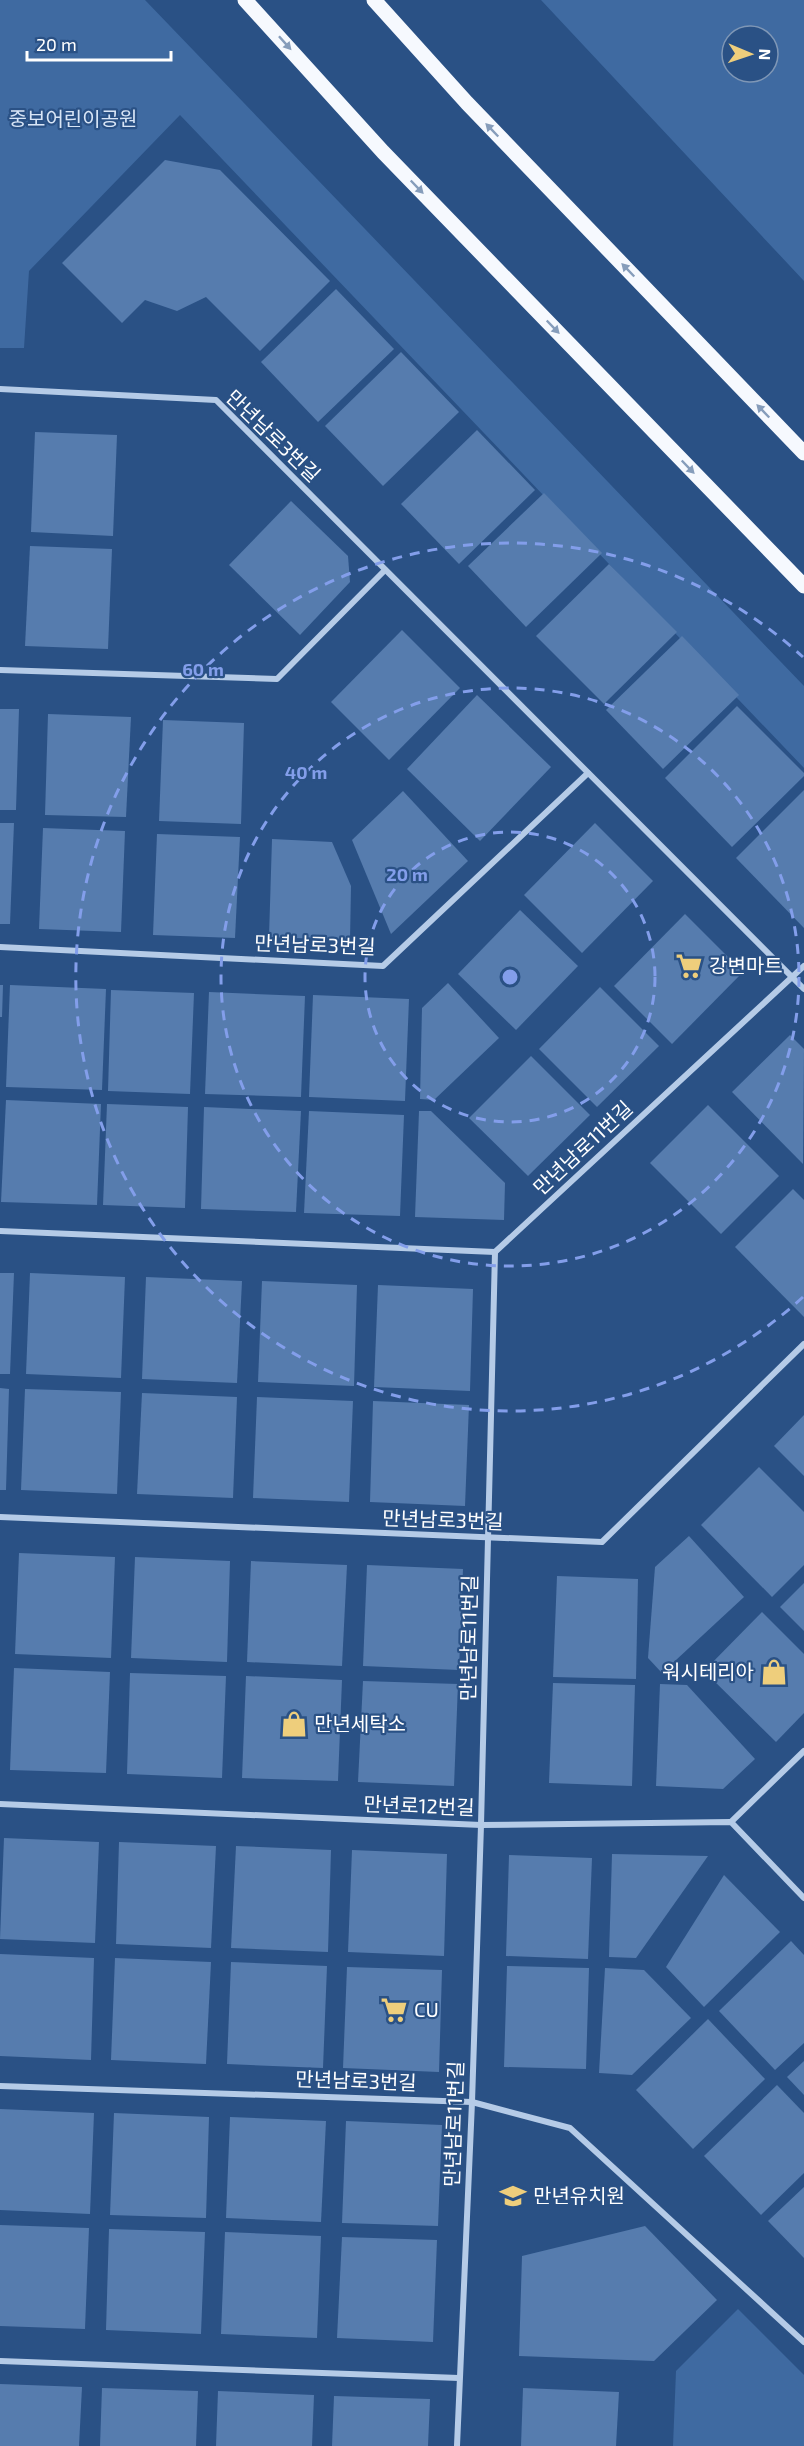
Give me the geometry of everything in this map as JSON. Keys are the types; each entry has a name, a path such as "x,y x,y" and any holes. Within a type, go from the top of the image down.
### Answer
{"main road":[{"path":"245,0 383,152 804,586"},
{"path":"374,0 467,104 804,453"}],"street":[{"name":"만년남로3번길","path":"0,389 216,400 804,989"},
{"path":"0,670 277,679 385,570"},
{"name":"만년남로3번길","path":"0,947 383,966 588,772"},
{"name":"만년남로11번길","path":"457,2446 481,1825 495,1252 804,966"},
{"path":"0,1231 495,1252"},
{"name":"만년남로3번길","path":"0,1518 602,1542 804,1344"},
{"path":"804,1751 731,1822 804,1898"},
{"name":"만년로12번길","path":"0,1804 481,1825 731,1822"},
{"name":"만년남로3번길","path":"0,2086 472,2102 570,2128 804,2342"},
{"path":"0,2361 459,2378"}],"green space":[{"name":"중보어린이공원","path":"0,0 145,0 804,686 804,768 180,115 29,271 24,348 0,348"},
{"path":"541,0 804,0 804,281"},
{"path":"738,2309 804,2375 804,2446 673,2446 676,2371"}],"building":[{"path":"165,160 220,170 330,281 260,351 206,297 177,311 145,300 122,323 62,263"},
{"path":"336,289 394,349 318,422 261,362"},
{"path":"401,352 459,412 383,486 325,426"},
{"path":"477,430 535,490 459,564 401,504"},
{"path":"35,432 117,435 113,536 31,532"},
{"path":"544,493 602,553 526,627 468,566"},
{"path":"291,501 348,556 350,582 300,635 229,565"},
{"path":"30,546 112,549 108,649 25,646"},
{"path":"609,564 677,632 604,704 536,636"},
{"path":"402,630 460,688 389,760 331,702"},
{"path":"682,636 739,695 663,769 606,710"},
{"path":"477,695 551,767 480,841 407,769"},
{"path":"737,706 804,773 804,776 732,847 665,778"},
{"path":"0,709 19,709 16,810 0,810"},
{"path":"48,714 131,717 126,817 45,815"},
{"path":"163,720 244,723 241,824 159,821"},
{"path":"804,790 804,928 736,858"},
{"path":"403,791 468,861 391,934 352,840"},
{"path":"0,823 14,823 10,924 0,924"},
{"path":"595,823 653,881 582,953 524,895"},
{"path":"43,828 125,831 121,932 39,929"},
{"path":"157,834 240,837 235,938 153,935"},
{"path":"272,839 332,842 351,886 350,940 269,937"},
{"path":"520,910 578,966 516,1030 458,974"},
{"path":"685,914 743,972 672,1044 614,986"},
{"path":"448,983 499,1038 434,1100 420,1099 422,1008"},
{"path":"0,985 3,985 2,1017 0,1017"},
{"path":"10,985 106,989 102,1090 6,1087"},
{"path":"600,987 659,1046 597,1107 539,1049"},
{"path":"111,990 194,993 190,1094 108,1091"},
{"path":"209,992 305,996 301,1097 205,1094"},
{"path":"313,995 409,999 405,1101 309,1097"},
{"path":"790,1035 804,1049 803,1164 732,1092"},
{"path":"531,1056 590,1115 528,1176 469,1118"},
{"path":"6,1100 101,1104 97,1205 1,1202"},
{"path":"107,1104 188,1107 185,1208 103,1205"},
{"path":"708,1105 779,1176 721,1234 650,1163"},
{"path":"204,1107 301,1111 296,1212 201,1209"},
{"path":"309,1111 404,1115 400,1216 304,1213"},
{"path":"419,1111 431,1111 505,1183 504,1220 415,1217"},
{"path":"793,1189 804,1200 804,1317 735,1247"},
{"path":"0,1273 14,1273 10,1374 0,1374"},
{"path":"30,1273 125,1277 121,1378 26,1374"},
{"path":"146,1277 242,1281 237,1383 142,1379"},
{"path":"262,1281 357,1285 354,1386 258,1382"},
{"path":"378,1285 473,1289 470,1391 374,1387"},
{"path":"0,1388 9,1389 6,1490 0,1490"},
{"path":"25,1389 121,1392 117,1494 21,1490"},
{"path":"142,1393 237,1397 233,1498 137,1494"},
{"path":"257,1397 353,1401 349,1502 253,1498"},
{"path":"373,1401 469,1405 465,1506 370,1502"},
{"path":"804,1415 804,1476 774,1446"},
{"path":"759,1467 804,1512 804,1565 772,1597 701,1525"},
{"path":"689,1536 744,1597 662,1673 648,1658 655,1567"},
{"path":"19,1553 115,1557 111,1658 15,1654"},
{"path":"135,1557 230,1561 227,1662 131,1658"},
{"path":"251,1561 347,1565 342,1666 247,1662"},
{"path":"367,1565 463,1569 459,1670 363,1666"},
{"path":"557,1576 638,1579 636,1679 553,1677"},
{"path":"804,1583 804,1631 780,1607"},
{"path":"762,1612 804,1654 804,1713 776,1742 704,1671"},
{"path":"14,1668 110,1672 106,1773 10,1770"},
{"path":"130,1673 226,1676 222,1778 127,1774"},
{"path":"246,1676 342,1680 338,1781 242,1778"},
{"path":"363,1681 458,1684 454,1786 358,1782"},
{"path":"553,1683 635,1685 632,1786 549,1783"},
{"path":"660,1684 687,1685 755,1759 723,1789 656,1786"},
{"path":"4,1838 99,1842 95,1943 0,1939"},
{"path":"119,1842 216,1846 211,1948 116,1944"},
{"path":"236,1846 331,1850 328,1952 231,1948"},
{"path":"352,1850 447,1854 444,1956 348,1952"},
{"path":"612,1854 708,1856 636,1958 609,1957"},
{"path":"509,1855 592,1858 588,1959 506,1956"},
{"path":"724,1875 780,1932 704,2007 666,1967"},
{"path":"791,1941 804,1955 804,2043 775,2070 719,2011"},
{"path":"0,1954 94,1958 91,2060 0,2056"},
{"path":"115,1958 211,1962 206,2064 111,2060"},
{"path":"231,1962 327,1966 323,2068 227,2064"},
{"path":"507,1966 589,1968 586,2069 504,2067"},
{"path":"347,1967 442,1970 439,2072 343,2068"},
{"path":"605,1968 644,1970 691,2018 632,2075 599,2073"},
{"path":"708,2019 765,2079 693,2149 636,2090"},
{"path":"804,2061 804,2095 787,2077"},
{"path":"777,2085 804,2113 804,2173 761,2215 704,2156"},
{"path":"0,2109 94,2113 90,2214 0,2210"},
{"path":"114,2113 209,2117 206,2218 110,2215"},
{"path":"230,2117 326,2121 321,2222 226,2218"},
{"path":"346,2121 442,2125 438,2226 342,2223"},
{"path":"804,2187 804,2258 768,2221"},
{"path":"0,2225 89,2228 85,2329 0,2326"},
{"path":"645,2226 717,2300 654,2361 519,2356 522,2256"},
{"path":"109,2229 205,2232 201,2334 106,2330"},
{"path":"225,2232 321,2236 317,2338 221,2334"},
{"path":"342,2237 437,2240 433,2342 337,2338"},
{"path":"0,2384 82,2387 79,2446 0,2446"},
{"path":"102,2388 198,2391 196,2446 100,2446"},
{"path":"523,2388 619,2392 616,2446 521,2446"},
{"path":"218,2391 314,2395 312,2446 216,2446"},
{"path":"334,2396 430,2399 428,2446 332,2446"}],"place":[{"name":"강변마트","path":"689,966"},
{"name":"워시테리아","path":"774,1672"},
{"name":"만년세탁소","path":"294,1724"},
{"name":"CU","path":"394,2010"},
{"name":"만년유치원","path":"513,2196"}]}
